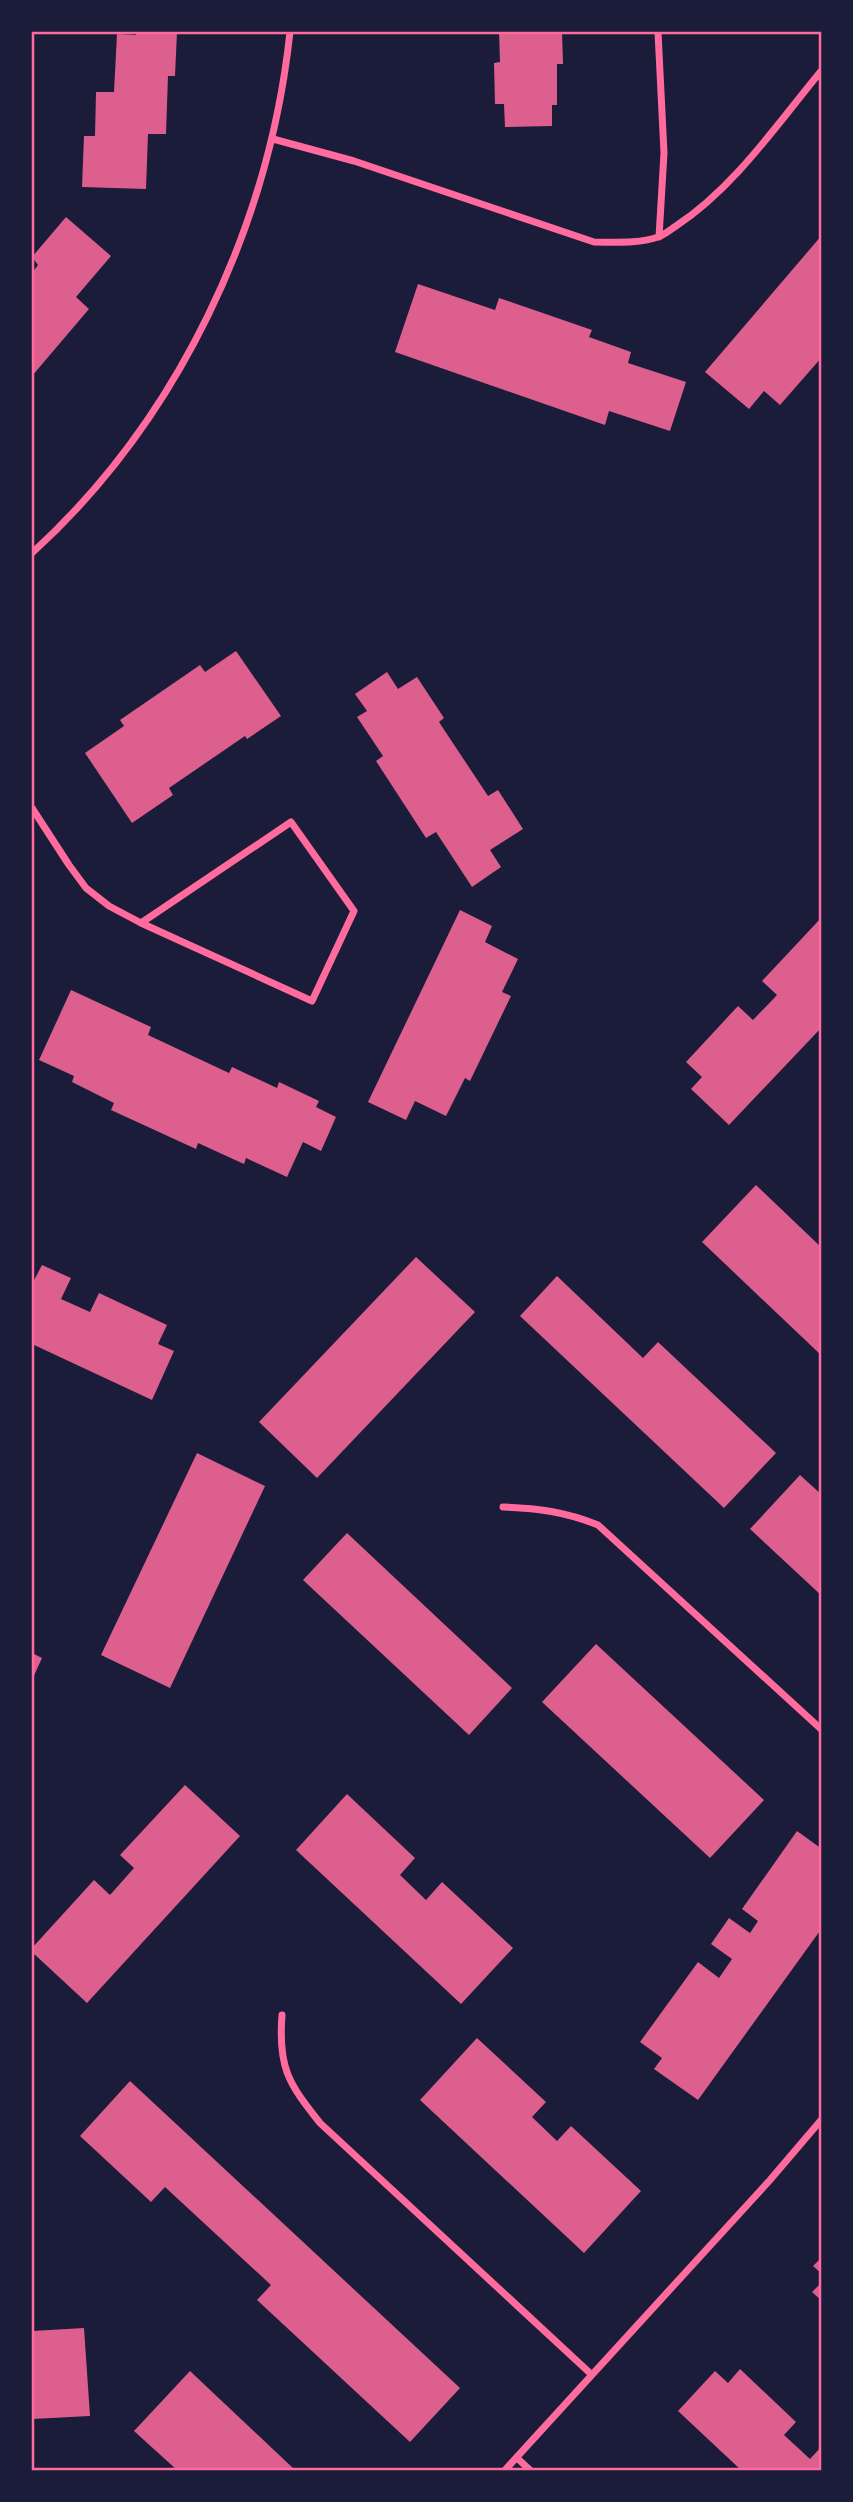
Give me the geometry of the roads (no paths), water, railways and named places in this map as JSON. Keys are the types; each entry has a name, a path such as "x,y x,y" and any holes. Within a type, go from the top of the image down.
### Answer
{"street":[{"path":"32,553 65,522 119,456 166,389 219,293 256,201 273,139 290,32"},
{"path":"658,32 664,153 659,237"},
{"path":"273,139 354,161 594,242 629,242 659,237 688,218 715,194 821,70"},
{"path":"32,807 86,888 109,906 141,923 312,1001 354,911 291,822 141,923"},
{"path":"503,1507 540,1508 569,1514 598,1525 821,1730"},
{"path":"282,2015 280,2043 285,2071 298,2095 320,2123 591,2374"},
{"path":"505,2470 770,2180 821,2119"},
{"path":"517,2458 530,2470"}]}
